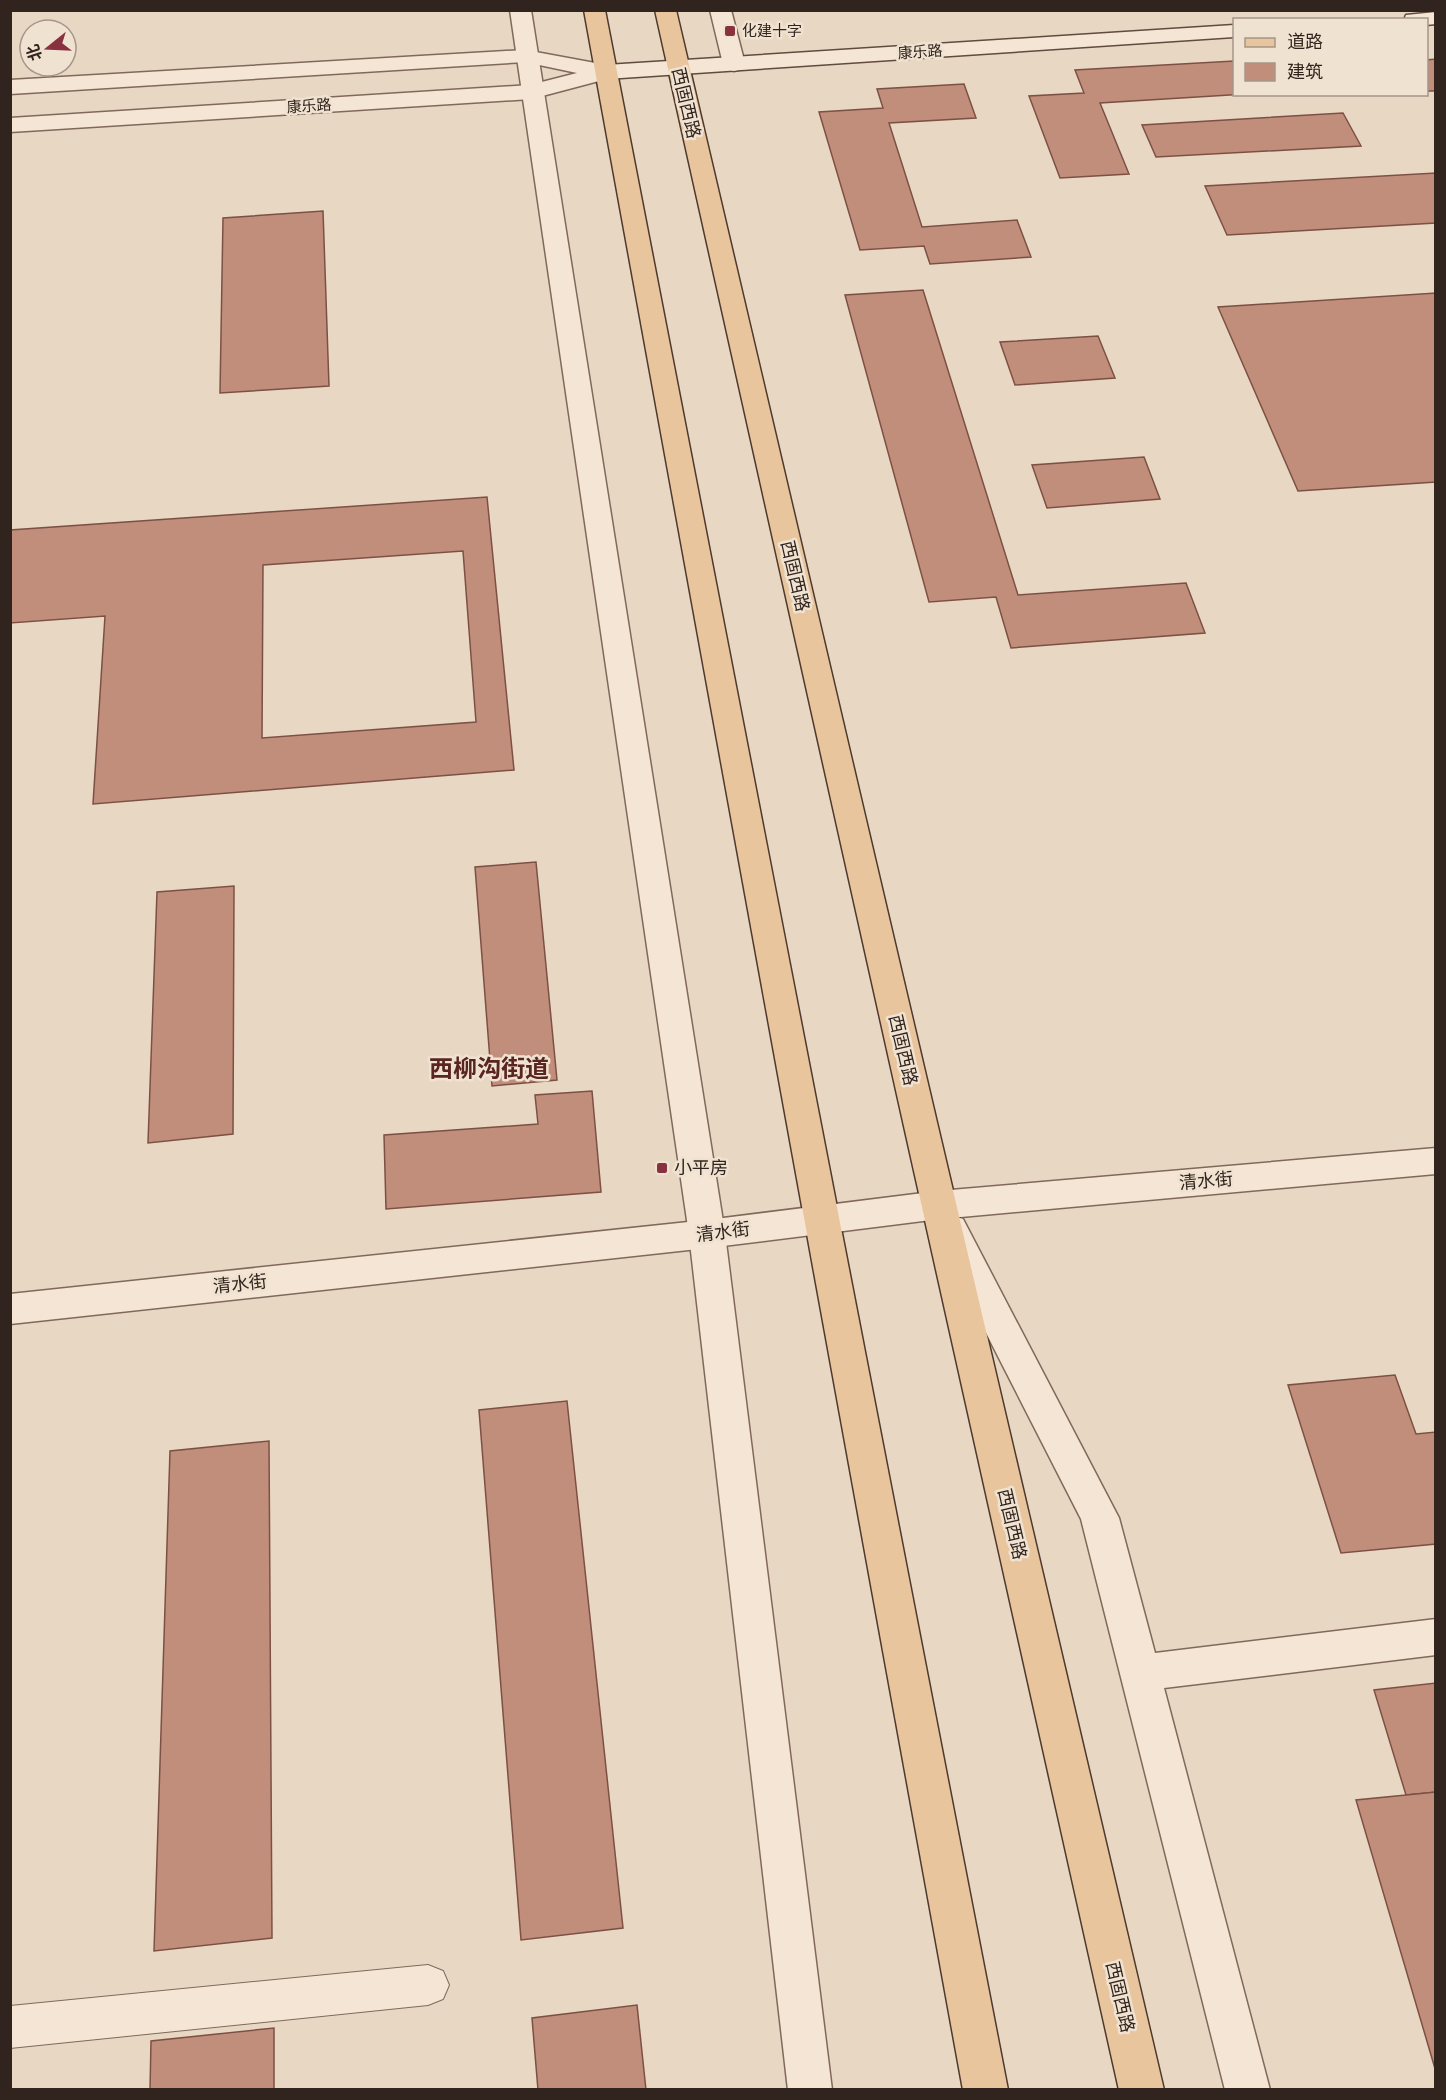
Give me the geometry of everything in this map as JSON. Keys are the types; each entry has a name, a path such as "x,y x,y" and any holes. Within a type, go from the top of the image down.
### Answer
{"main road":[{"path":"594,10 986,2090"},
{"name":"西固西路","path":"665,10 1142,2090"}],"street":[{"path":"520,10 525,56 707,1234 810,2090"},
{"path":"720,10 734,64"},
{"name":"康乐路","path":"10,125 531,92 606,72 1233,31"},
{"name":"康乐路","path":"10,87 525,56 606,72"},
{"name":"清水街","path":"10,1308 707,1234 939,1205 1436,1161"},
{"path":"939,1205 1100,1518 1248,2090"},
{"path":"1140,1673 1436,1637"}],"lane":[{"path":"10,2027 428,1985"}],"building":[{"path":"1436,59 1436,91 1428,91 1428,60"},
{"path":"1233,61 1233,95 1100,103 1129,174 1060,178 1029,96 1084,93 1075,70"},
{"path":"964,84 976,118 889,123 922,227 1017,220 1031,257 930,264 924,246 860,250 819,112 883,108 877,89"},
{"path":"1343,113 1361,146 1156,157 1142,125"},
{"path":"1436,173 1436,223 1227,235 1205,186"},
{"path":"323,211 329,386 220,393 223,218"},
{"path":"923,290 1018,595 1186,583 1205,633 1011,648 996,597 929,602 845,295"},
{"path":"1436,293 1436,482 1298,491 1218,307"},
{"path":"1098,336 1115,378 1015,385 1000,342"},
{"path":"1144,457 1160,499 1047,508 1032,465"},
{"path":"487,497 514,770 93,804 105,616 10,623 10,530","holes":["463,551 476,722 262,738 263,565"]},
{"path":"536,862 557,1080 492,1086 475,867"},
{"path":"234,886 233,1134 148,1143 157,892"},
{"path":"592,1091 601,1192 386,1209 384,1135 538,1124 535,1095"},
{"path":"1395,1375 1416,1434 1436,1432 1436,1544 1341,1553 1288,1385"},
{"path":"567,1401 623,1928 521,1940 479,1410"},
{"path":"269,1441 272,1938 154,1951 170,1451"},
{"path":"1436,1683 1436,1792 1406,1795 1374,1690"},
{"path":"1436,1792 1436,2072 1356,1800"},
{"path":"637,2005 646,2090 538,2090 532,2018"},
{"path":"274,2028 274,2090 150,2090 151,2041"}],"place":[{"name":"化建十字","path":"730,31"},
{"name":"小平房","path":"662,1168"}],"district":[{"name":"西柳沟街道","path":"489,1069"}]}
